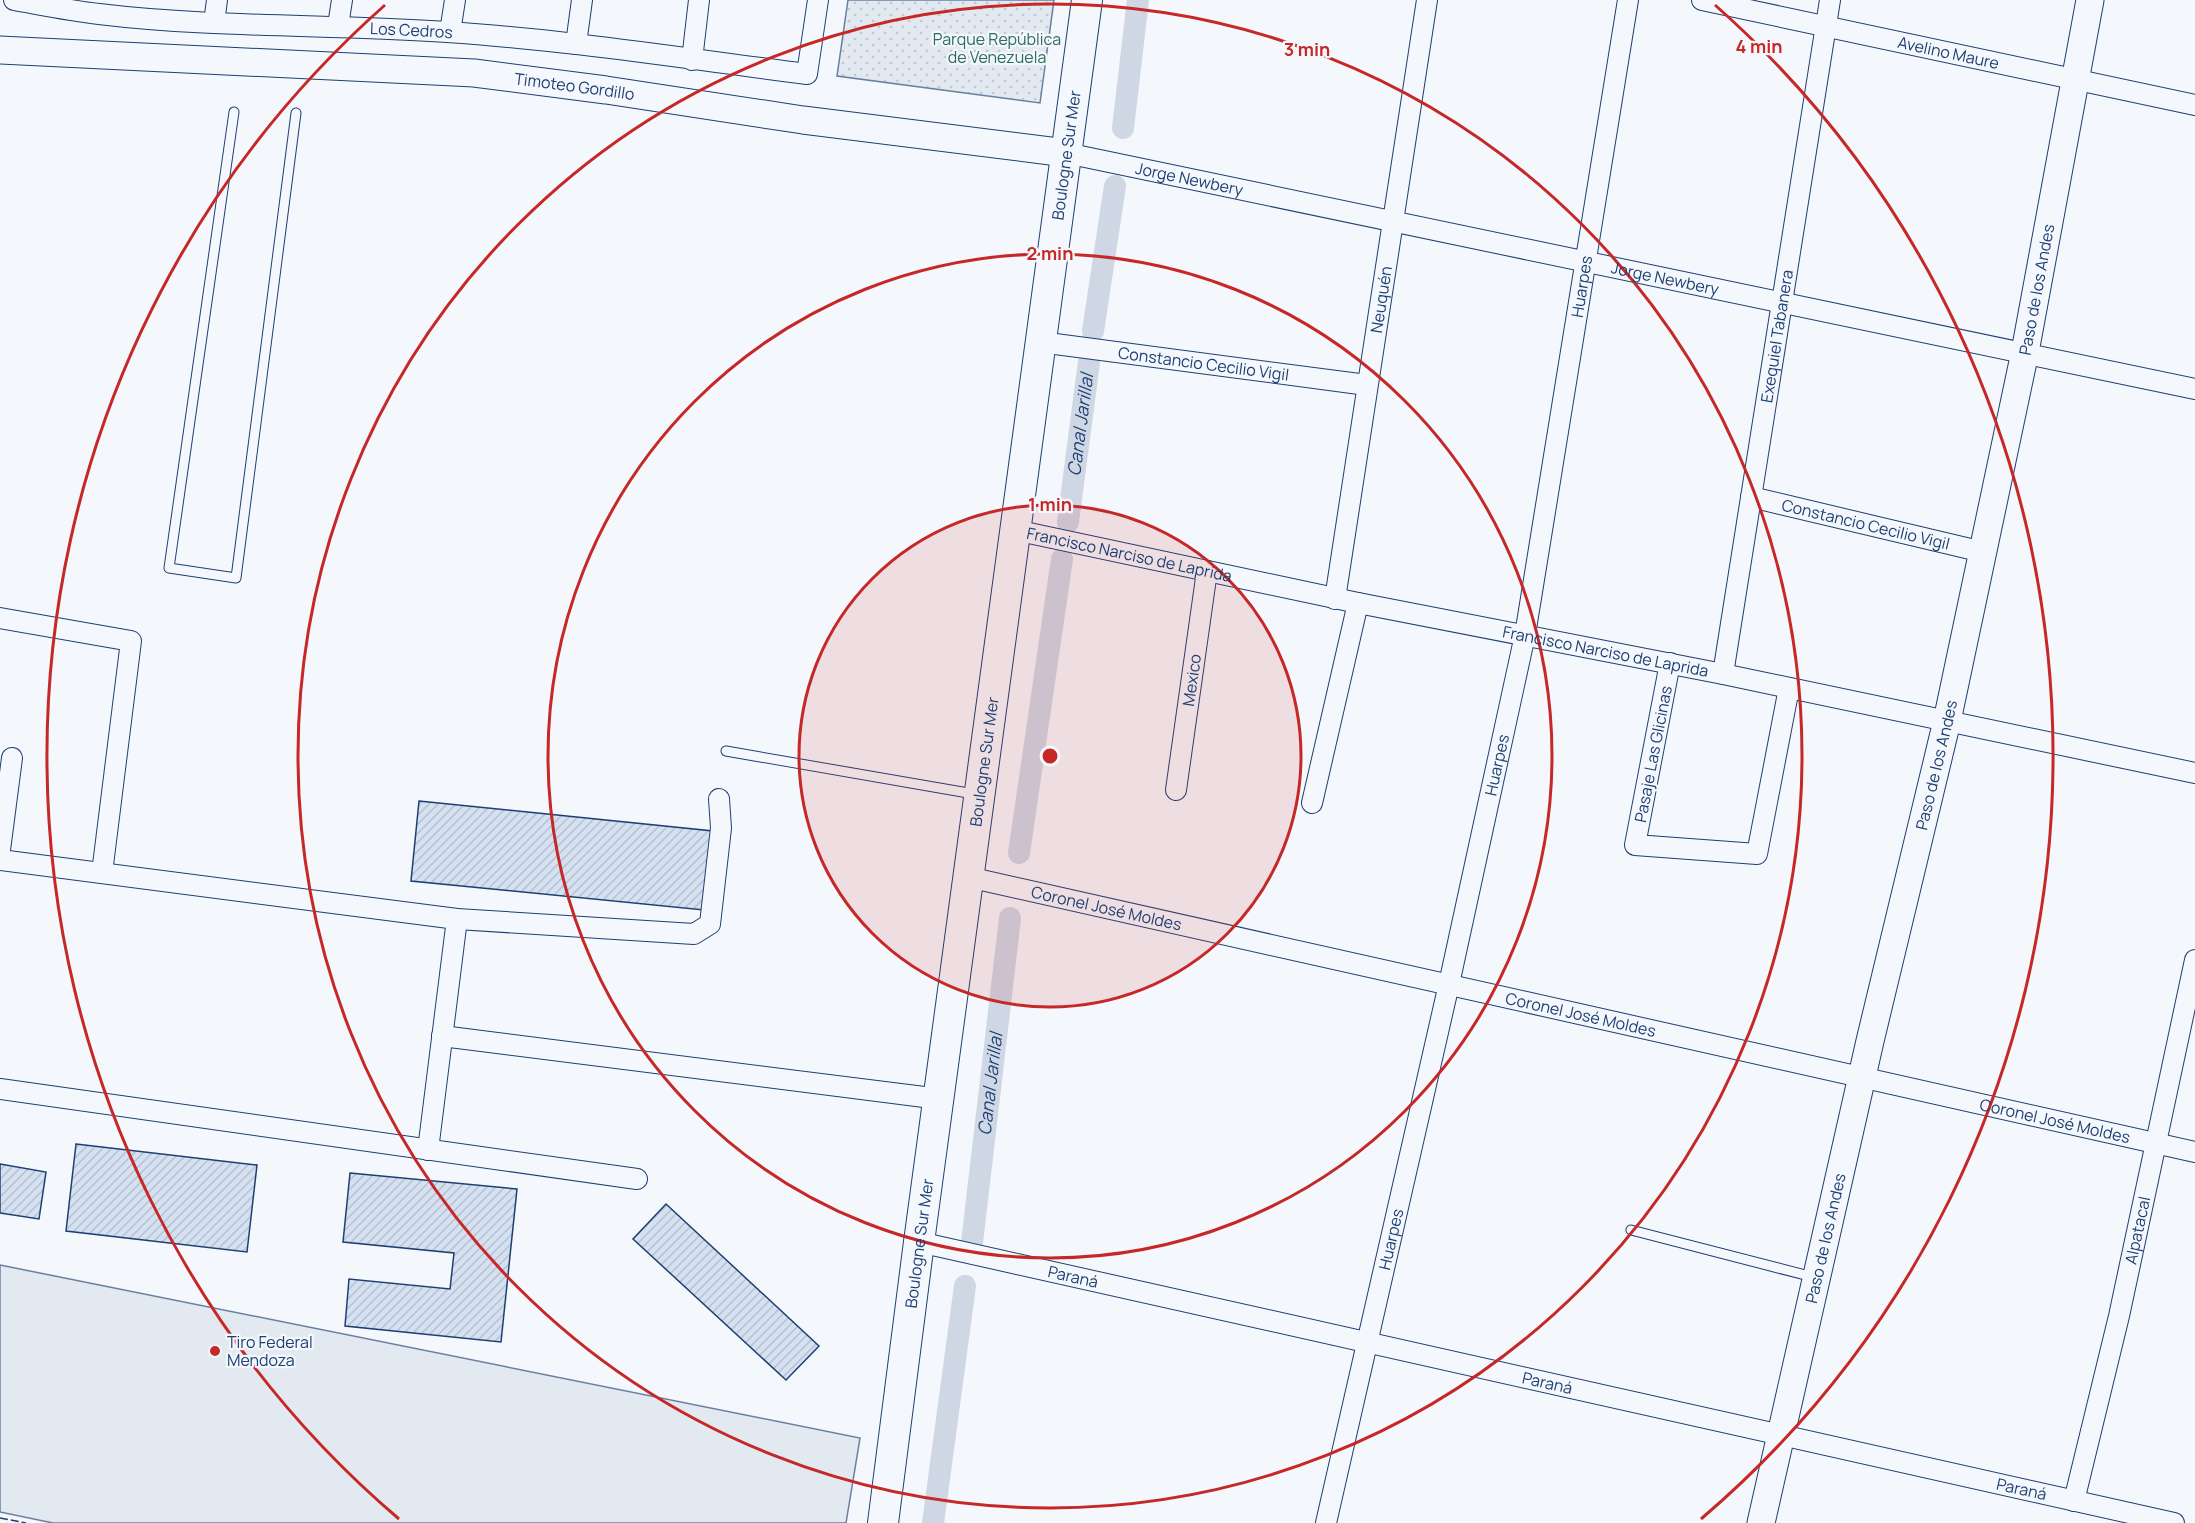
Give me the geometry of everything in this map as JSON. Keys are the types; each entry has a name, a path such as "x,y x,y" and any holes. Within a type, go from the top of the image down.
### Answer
{"main road":[{"name":"Boulogne Sur Mer","path":"883,1523 1040,342 1088,0"}],"street":[{"name":"Los Cedros","path":"14,0 100,7 214,22 450,32 576,44 807,74 819,0"},
{"path":"214,22 217,0"},
{"path":"338,26 342,0"},
{"path":"450,32 455,0"},
{"path":"576,44 582,0"},
{"path":"692,60 699,0"},
{"name":"Neuquén","path":"1335,598 1427,0"},
{"name":"Huarpes","path":"1326,1523 1526,635 1628,0"},
{"name":"Avelino Maure","path":"1702,0 2195,105"},
{"name":"Exequiel Tabanera","path":"1723,674 1830,0"},
{"name":"Paso de los Andes","path":"1761,1523 1862,1077 1947,720 2025,352 2090,0"},
{"name":"Timoteo Gordillo","path":"0,50 474,73 606,90 803,120 1066,153"},
{"name":"Timoteo Gordillo","path":"0,59 79,54"},
{"name":"Jorge Newbery","path":"1066,153 2195,389"},
{"name":"Constancio Cecilio Vigil","path":"1040,342 1366,385"},
{"name":"Constancio Cecilio Vigil","path":"1751,497 1983,552"},
{"name":"Francisco Narciso de Laprida","path":"1015,530 1358,603 1670,663 2195,773"},
{"name":"Mexico","path":"1176,790 1207,571"},
{"path":"1312,802 1358,603"},
{"path":"0,618 131,641 102,873"},
{"name":"Pasaje Las Glicinas","path":"1670,663 1635,845 1757,854 1789,688"},
{"path":"0,850 12,758"},
{"path":"0,860 458,919 694,934 710,924 721,828 719,799"},
{"name":"Coronel José Moldes","path":"968,877 2195,1152"},
{"path":"428,1150 458,919"},
{"name":"Alpatacal","path":"2074,1501 2119,1316 2195,960"},
{"path":"442,1036 940,1099"},
{"path":"0,1089 637,1179"},
{"name":"Paraná","path":"919,1242 2174,1523"}],"lane":[{"path":"234,112 169,568 236,578 296,113"},
{"path":"726,751 980,795"},
{"path":"1631,1230 1816,1278"}],"green space":[{"name":"Parque República de Venezuela","path":"848,0 1054,0 1040,103 837,76"},
{"name":"Tiro Federal Mendoza","path":"0,1265 860,1438 846,1523 53,1523 0,1512"}],"building":[{"path":"419,801 713,831 704,910 411,881"},
{"path":"76,1144 257,1165 247,1252 66,1231"},
{"path":"0,1164 46,1172 39,1219 0,1213"},
{"path":"350,1173 517,1189 501,1342 345,1326 349,1279 450,1289 454,1253 343,1242"},
{"path":"666,1204 819,1346 786,1380 633,1239"}],"waterway":[{"name":"Canal Jarillal","path":"1123,128 1138,0"},
{"name":"Canal Jarillal","path":"1093,331 1115,186"},
{"name":"Canal Jarillal","path":"1068,522 1089,362"},
{"name":"Canal Jarillal","path":"1019,853 1062,559"},
{"name":"Canal Jarillal","path":"971,1251 1010,918"},
{"name":"Canal Jarillal","path":"933,1523 965,1286"}],"fence":[{"path":"0,1518 26,1523"}],"place":[{"name":"Tiro Federal Mendoza","path":"215,1351"}]}
